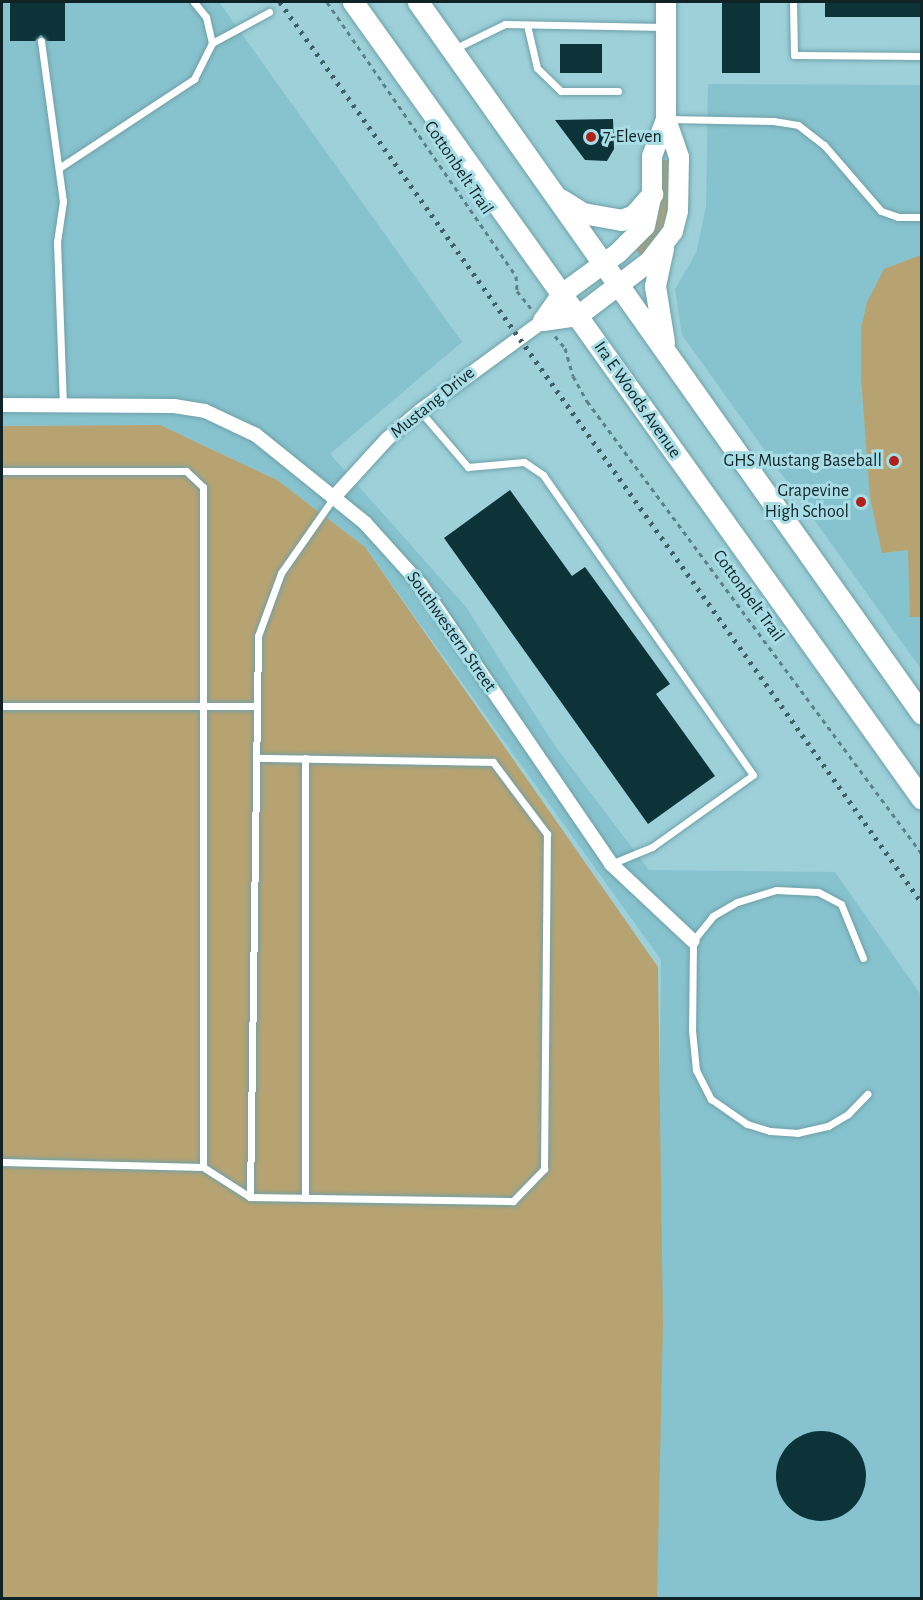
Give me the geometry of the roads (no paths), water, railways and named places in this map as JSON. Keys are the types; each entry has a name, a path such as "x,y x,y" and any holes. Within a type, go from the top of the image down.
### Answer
{"main road":[{"name":"Ira E Woods Avenue","path":"353,2 921,799"},
{"path":"418,2 554,196 620,284 921,714"},
{"name":"Mustang Drive","path":"543,321 578,316 620,284 663,248 678,211 679,157 666,119 666,2"},
{"name":"Mustang Drive","path":"543,321 562,294 604,264 645,226 652,194 652,156 666,119"},
{"path":"554,196 582,213 608,220 634,214 652,194"},
{"path":"663,248 655,286 667,354"}],"street":[{"name":"Mustang Drive","path":"334,497 387,439 420,411 543,321"},
{"name":"Southwestern Street","path":"2,405 174,406 206,411 256,435 365,523 421,585 611,864 693,941"}],"lane":[{"path":"195,2 206,17 212,43"},
{"path":"793,2 795,55 921,56"},
{"path":"59,168 194,79 212,43 269,12"},
{"path":"452,50 506,24 665,27"},
{"path":"527,25 537,68 561,91 618,91"},
{"path":"41,41 63,201 57,242 63,405"},
{"path":"666,119 798,125 824,145 881,211 898,218 921,217"},
{"path":"420,411 468,467 524,462 543,475 753,775 652,847 611,864"},
{"path":"2,471 186,471 203,487 203,1167"},
{"path":"250,1197 258,636 280,573 334,497"},
{"path":"2,706 257,706"},
{"path":"2,1162 203,1167 250,1197 513,1201 544,1169 547,834 493,762 256,758"},
{"path":"305,758 305,1198"},
{"path":"864,958 841,904 818,892 776,890 737,902 713,916 693,941 696,1070 711,1099 747,1124 797,1133 828,1126 849,1114 867,1094"}],"railway":[{"path":"280,2 922,903"}],"place":[{"name":"7-Eleven","path":"591,137"},
{"name":"GHS Mustang Baseball","path":"894,461"},
{"name":"Grapevine High School","path":"861,502"}]}
